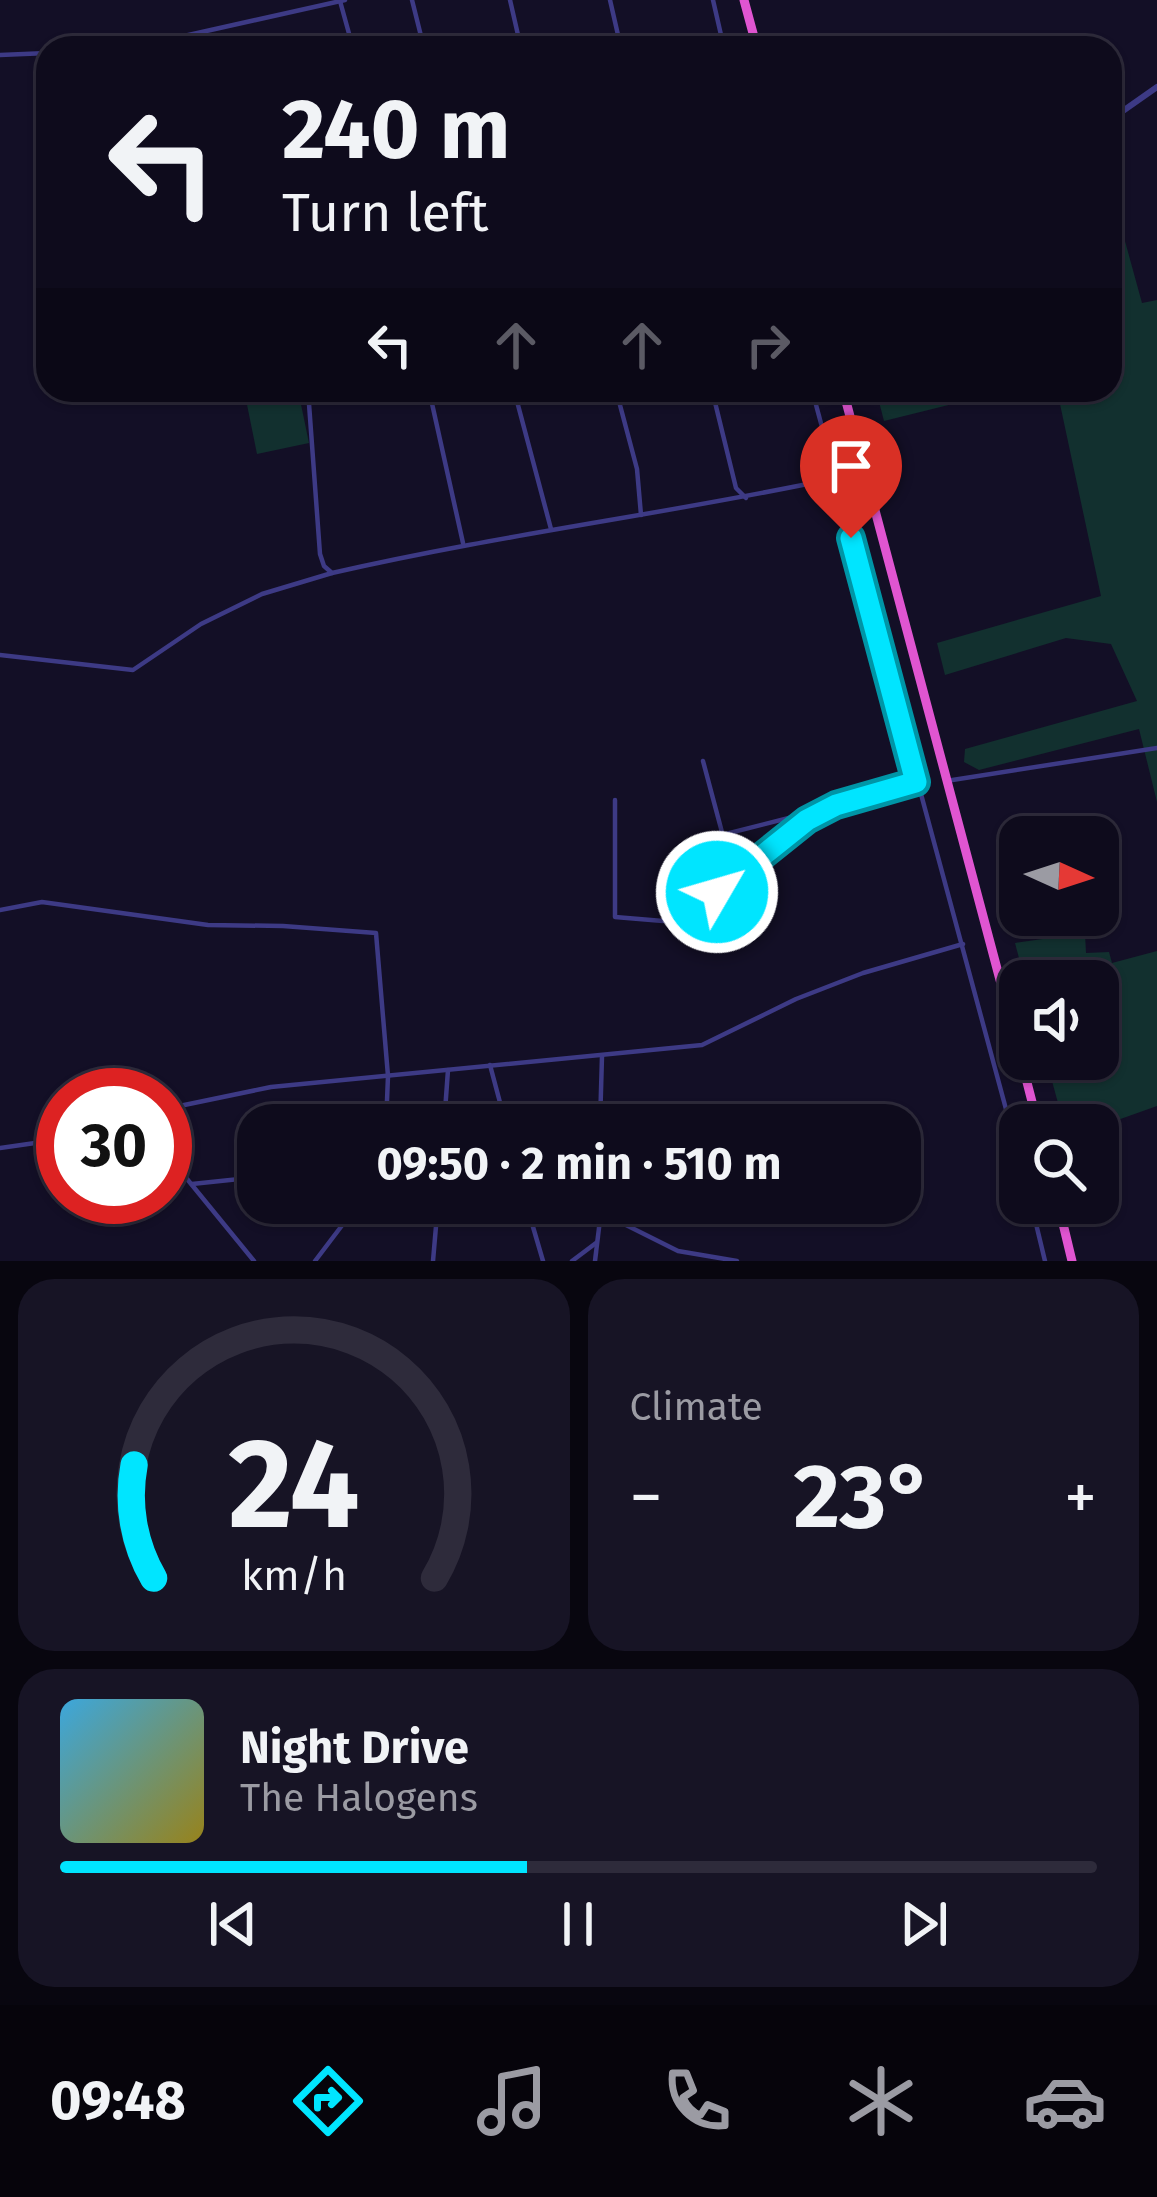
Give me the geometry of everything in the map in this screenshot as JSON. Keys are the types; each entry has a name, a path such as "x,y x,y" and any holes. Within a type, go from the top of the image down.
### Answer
{"highway":[{"path":"744,0 754,36"},
{"path":"847,402 999,976"},
{"path":"1063,1224 1073,1261"}],"street":[{"path":"412,0 421,36"},
{"path":"510,0 518,36"},
{"path":"610,0 618,36"},
{"path":"713,0 721,36"},
{"path":"184,36 342,1 350,36"},
{"path":"0,55 36,54"},
{"path":"1122,112 1157,87"},
{"path":"309,402 320,554 332,572"},
{"path":"432,402 463,544"},
{"path":"517,402 551,530"},
{"path":"619,402 638,469 641,515"},
{"path":"715,402 736,488 746,498"},
{"path":"815,402 1005,1104"},
{"path":"0,655 133,670 201,624 262,594 332,572 463,544 746,498 833,479"},
{"path":"946,782 1157,748"},
{"path":"703,761 724,836"},
{"path":"694,842 916,782"},
{"path":"616,800 615,917 663,921 686,914 807,820 836,805"},
{"path":"0,910 42,902 208,926 376,933 387,1104"},
{"path":"192,1104 271,1088 702,1045 862,973 963,944"},
{"path":"601,1104 602,1056"},
{"path":"490,1065 500,1104"},
{"path":"446,1104 448,1070"},
{"path":"0,1148 36,1143"},
{"path":"192,1184 237,1179"},
{"path":"192,1184 254,1261"},
{"path":"315,1261 343,1224"},
{"path":"433,1261 436,1224"},
{"path":"532,1224 543,1261"},
{"path":"595,1261 600,1224"},
{"path":"624,1224 678,1251 736,1261"},
{"path":"1035,1224 1045,1261"},
{"path":"572,1261 597,1242"}],"green space":[{"path":"1122,230 1142,303 1157,300 1157,802 1139,729 979,770 964,762 965,749 1137,701 1111,644 1066,638 945,675 937,643 1101,596 1060,402 1122,402"},
{"path":"246,402 300,402 309,443 257,454"},
{"path":"879,402 961,402 884,421"},
{"path":"1085,936 1086,953 1109,952 1111,960 1019,960 1015,943"},
{"path":"1157,951 1157,1106 1119,1120 1119,1104 1058,1104 1052,1080 1119,1080 1119,961"}],"route":[{"path":"717,892 807,820 836,805 916,782 851,538"}]}
